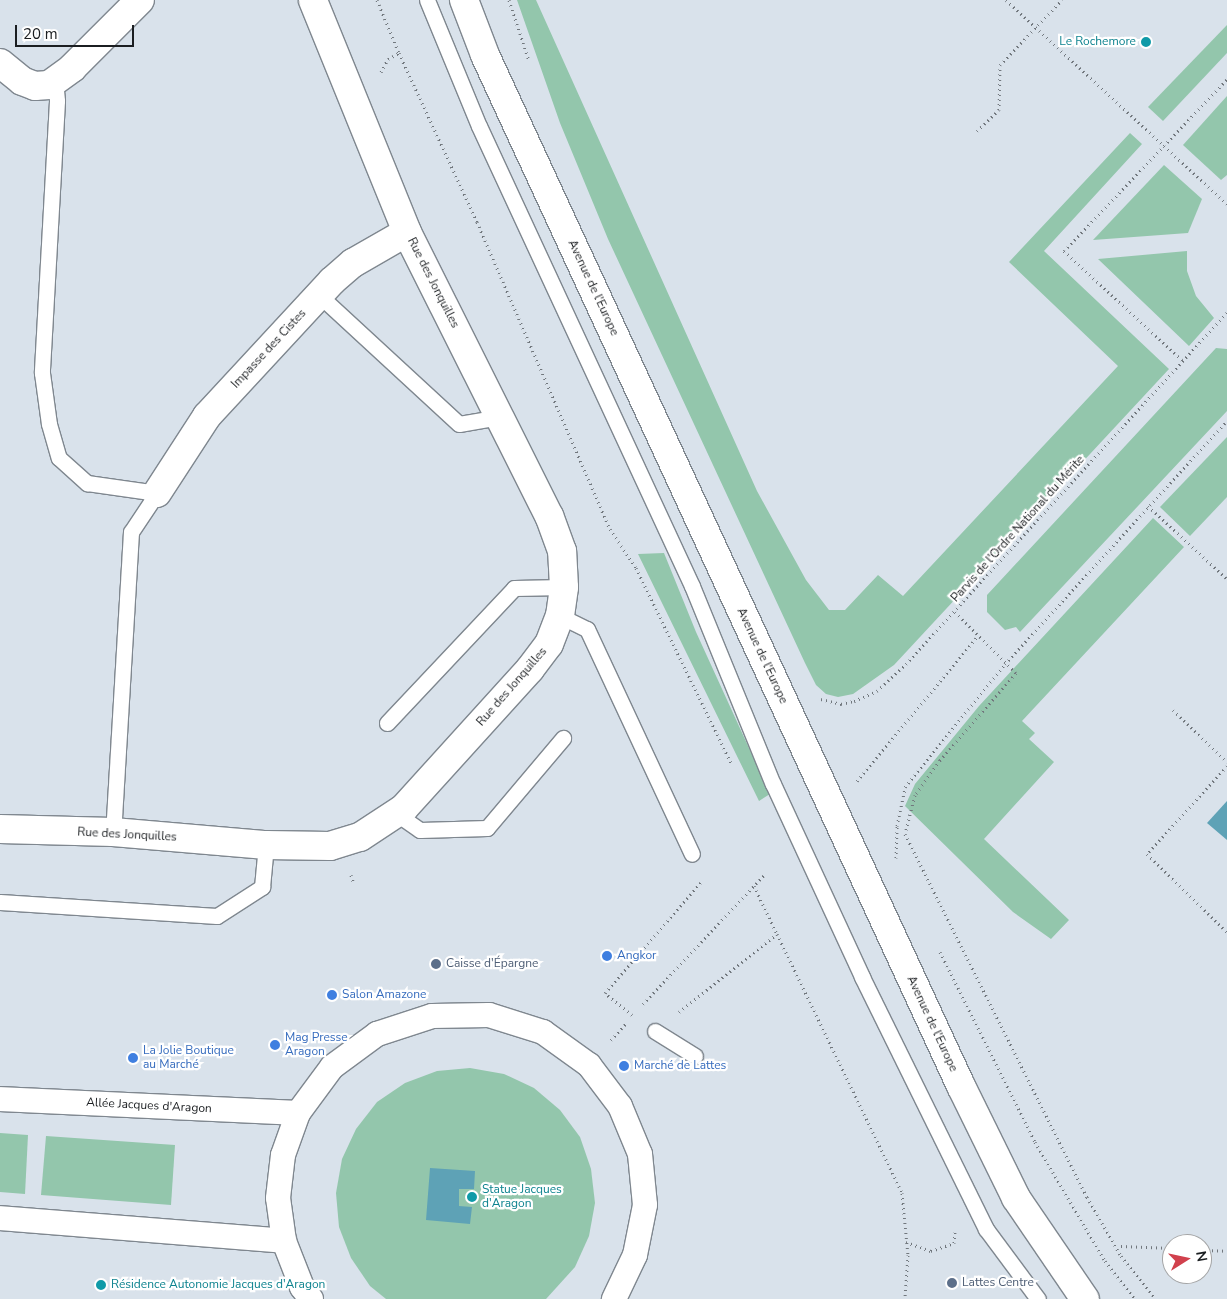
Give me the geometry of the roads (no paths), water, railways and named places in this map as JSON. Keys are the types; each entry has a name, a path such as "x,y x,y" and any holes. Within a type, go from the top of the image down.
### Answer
{"street":[{"path":"0,63 22,81 36,86 54,81 72,68 140,0"},
{"name":"Rue des Jonquilles","path":"0,829 113,832 266,845 330,846 360,837 397,814 530,669 549,644 560,616 564,587 562,551 549,516 407,232 313,0"},
{"name":"Avenue de l'Europe","path":"464,0 485,55 961,1086 1016,1198 1084,1299"},
{"name":"Impasse des Cistes","path":"157,493 207,416 319,295 353,263 407,232"},
{"path":"311,1299 302,1287 284,1241 278,1198 283,1154 298,1113 339,1062 377,1034 432,1016 489,1015 542,1032 589,1065 620,1106 640,1154 645,1205 635,1255 614,1299"},
{"name":"Allée Jacques d'Aragon","path":"0,1099 298,1113"},
{"path":"0,1218 284,1241"}],"lane":[{"path":"427,0 479,126 692,586 773,784 862,977 986,1229 1038,1299"},
{"path":"54,81 57,101 42,373 49,424 60,458 87,483 157,493 132,532 113,832"},
{"path":"319,295 459,424 500,417"},
{"path":"387,723 514,588 564,587"},
{"path":"560,616 587,629 692,854"},
{"path":"397,814 420,830 487,828 563,738"},
{"path":"0,902 217,916 262,887 266,845"},
{"path":"655,1031 695,1056"}],"water":[{"path":"1227,801 1227,840 1207,823"},
{"path":"430,1168 475,1171 474,1189 459,1189 459,1206 472,1207 470,1224 426,1220"}],"place":[{"name":"Le Rochemore","path":"1146,42"},
{"name":"Angkor","path":"607,956"},
{"name":"Caisse d'Épargne","path":"436,964"},
{"name":"Salon Amazone","path":"332,995"},
{"name":"Mag Presse Aragon","path":"275,1045"},
{"name":"La Jolie Boutique au Marché","path":"133,1058"},
{"name":"Marché de Lattes","path":"624,1066"},
{"name":"Statue Jacques d'Aragon","path":"472,1197"},
{"name":"Lattes Centre","path":"952,1283"},
{"name":"Résidence Autonomie Jacques d'Aragon","path":"101,1285"}]}
